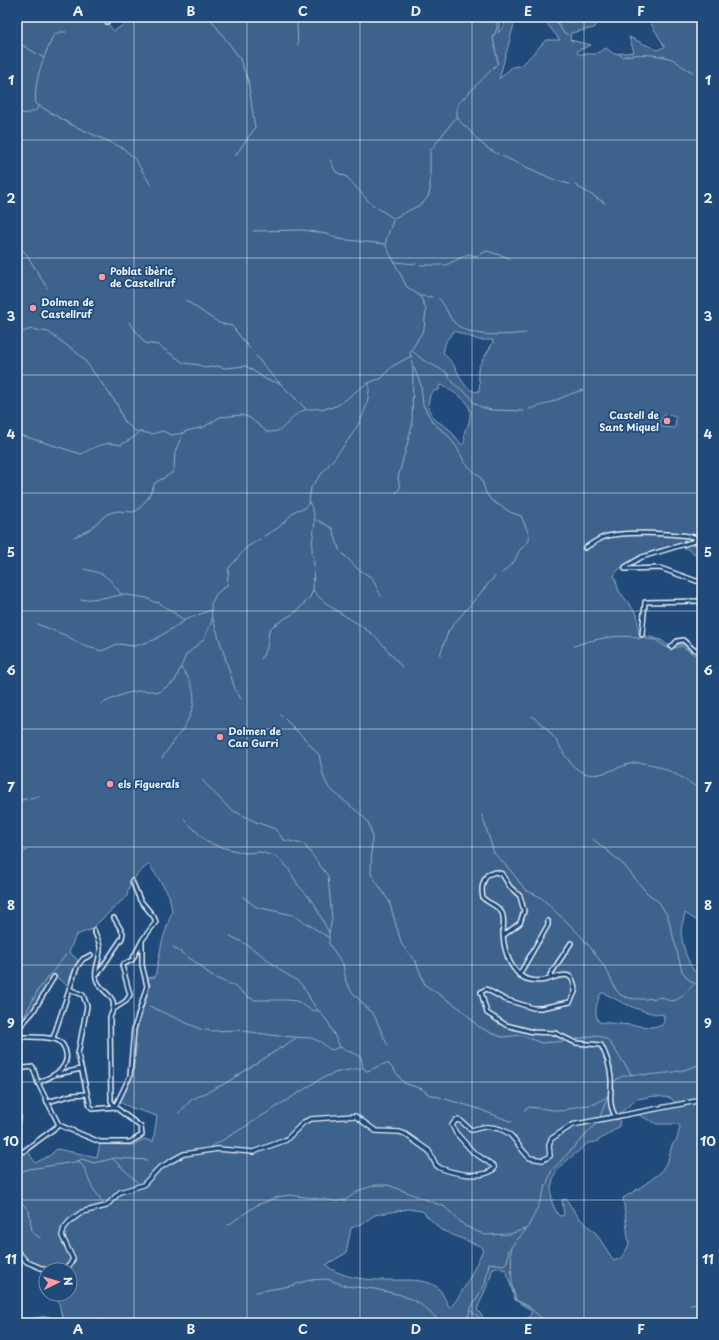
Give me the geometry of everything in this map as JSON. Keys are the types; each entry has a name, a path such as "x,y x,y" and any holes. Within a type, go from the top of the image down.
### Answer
{"main road":[{"path":"71,1262 73,1259 62,1238 62,1231 66,1224 76,1216 87,1210 104,1207 120,1192 143,1185 161,1166 182,1155 218,1149 247,1152 255,1151 286,1140 304,1122 311,1119 357,1116 376,1131 400,1132 405,1134 429,1151 436,1165 440,1168 472,1174 490,1172 494,1169 494,1166 477,1156 456,1134 452,1125 456,1120 461,1121 471,1130 489,1126 508,1132 518,1142 526,1154 532,1159 540,1161 549,1157 549,1143 551,1139 568,1126 702,1100"},
{"path":"17,1251 27,1262 38,1267"}],"street":[{"path":"107,22 109,17"},
{"path":"585,548 600,539 610,536 652,535 694,537 696,539 694,541 642,557 625,567 625,569 660,568 702,584"},
{"path":"642,635 645,602 702,601"},
{"path":"671,647 677,641 683,640 693,649 702,652"},
{"path":"504,935 520,922 524,911 520,896 510,887 502,874 495,872 487,875 482,891 483,898 497,907 502,913 504,922 504,935 506,953 511,963 519,975 536,981 563,974 571,979 575,992 570,1002 544,1008 533,1008 504,999 488,989 480,992 484,1007 487,1013 506,1025 533,1032 556,1033 576,1044 601,1045 607,1059 611,1076 611,1108 616,1117"},
{"path":"17,1069 33,1067 38,1083 59,1125 100,1142 130,1142 140,1137 143,1131 141,1127 115,1107 111,1101 110,1017 114,1009 126,1001 130,995 122,965 132,960 142,942 154,927 156,920 140,900 132,881"},
{"path":"96,976 122,938 123,933 114,918"},
{"path":"519,975 548,925 548,921"},
{"path":"94,930 100,951 96,976 98,982 111,997 114,1009"},
{"path":"115,1107 130,1076 134,1029 147,986 142,968 142,942"},
{"path":"550,978 550,975 571,943"},
{"path":"53,1038 77,967 83,959 91,955"},
{"path":"17,1030 33,1012 54,977"},
{"path":"69,990 83,995 87,1006 78,1054 91,1108 115,1107"},
{"path":"17,1037 53,1038 59,1041 64,1048 66,1065 57,1074"},
{"path":"38,1083 57,1074 81,1069"},
{"path":"47,1102 72,1095 87,1094"},
{"path":"17,1111 19,1118 17,1123"},
{"path":"17,1153 24,1151 59,1125"}],"shaded area":[{"path":"17,17 102,17 114,31 135,17 501,17 498,33 504,26 507,17 516,17 499,79 512,67 519,66 525,62 546,40 560,40 548,25 548,19 546,17 602,17 594,28 571,33 570,40 591,45 577,51 578,54 595,54 606,48 614,54 634,52 629,37 657,50 665,47 647,17 702,17 702,556 678,546 658,549 636,558 619,569 614,575 619,591 637,614 639,634 661,640 669,646 683,644 702,656 702,924 685,913 681,932 683,944 690,964 697,975 702,978 702,1323 521,1323 531,1315 531,1310 515,1300 506,1270 495,1267 492,1270 490,1279 477,1309 487,1323 17,1323 17,1308 21,1320 47,1316 63,1321 59,1302 78,1302 78,1262 38,1262 38,1267 29,1264 17,1255 17,1155 28,1151 35,1163 49,1156 57,1149 97,1157 100,1144 133,1145 144,1139 153,1142 157,1116 119,1102 133,1070 136,1049 135,1035 150,985 147,978 155,977 162,942 172,911 169,895 149,864 132,882 127,896 90,930 76,935 69,952 78,960 67,985 53,975 31,1013 17,1027","holes":["454,331 479,340 493,340 478,369 480,386 478,392 469,389 465,385 453,364 443,352 446,341","442,385 468,404 470,417 468,426 465,430 464,442 462,445 449,429 434,419 428,405 430,395 433,391 439,390 439,386","665,414 676,417 675,428 662,427 660,421","601,993 640,1010 664,1015 664,1022 661,1026 651,1027 599,1022 596,1012","655,1096 671,1098 678,1106 637,1114 657,1124 678,1124 680,1127 677,1139 672,1145 668,1160 660,1173 623,1198 629,1245 621,1258 614,1261 595,1232 579,1218 566,1199 562,1200 564,1215 558,1215 552,1203 551,1188 558,1168 588,1143 596,1142 619,1127 620,1113 637,1099","408,1209 422,1211 441,1230 482,1247 483,1250 472,1273 450,1308 439,1289 431,1284 412,1280 362,1279 339,1273 326,1265 346,1253 351,1228 363,1223 375,1215"]}],"waterway":[{"path":"84,23 85,18 88,17"},
{"path":"209,17 239,57 248,80 255,128 235,156"},
{"path":"298,45 297,25 299,17"},
{"path":"396,493 400,488 398,478 412,426 413,369 410,352 424,329 426,309 420,296 407,287 386,246 386,240 394,218 422,204 428,197 430,190 430,151 457,116 457,105 498,63 493,38 497,28 497,17"},
{"path":"554,17 563,32 568,35"},
{"path":"66,32 59,32 53,36 46,52 36,87 36,104 72,125 123,148 135,159 151,185"},
{"path":"17,42 44,58"},
{"path":"618,53 622,57 633,55 663,56 674,60 693,72"},
{"path":"17,112 29,113 39,107"},
{"path":"457,116 485,147 498,154"},
{"path":"502,156 555,180 569,184"},
{"path":"330,160 336,172 347,177 370,203 393,218"},
{"path":"575,185 605,203"},
{"path":"253,231 303,230 327,234 338,239 385,244"},
{"path":"17,244 27,255 47,288"},
{"path":"420,265 446,265 468,254 476,256 487,251 510,258"},
{"path":"394,262 416,264"},
{"path":"421,296 432,297"},
{"path":"438,298 453,321 468,331 497,335 526,333"},
{"path":"185,300 219,323 232,326 250,349"},
{"path":"129,322 145,343 158,345 184,363 199,365 205,368 218,366 225,368 246,366 267,380 279,383"},
{"path":"17,334 31,329 48,332 83,358 117,404 124,421 135,431 152,434 163,431 171,435 183,433"},
{"path":"411,350 423,360 446,372 455,385 469,395 474,403 481,407 491,410 524,411"},
{"path":"256,356 269,372 306,409"},
{"path":"74,537 89,530 107,514 117,511 133,512 138,510 148,498 155,483 172,473 174,469 175,452 183,433 186,431 204,427 220,417 242,415 250,418 267,432 273,432 282,428 295,415 304,410 327,408 342,403 363,386 375,380 381,379 391,367 411,356"},
{"path":"414,368 421,385 423,405 433,423 447,434 465,463 481,478 486,493 491,500 510,512 521,516 529,534 529,541 519,551 514,562 502,573"},
{"path":"264,536 278,528 296,510 304,509 309,502 311,488 358,426 368,398 369,383"},
{"path":"529,409 583,390"},
{"path":"17,434 81,454 104,444 109,443 120,445 133,438 140,432"},
{"path":"698,477 702,482"},
{"path":"309,502 313,510 315,524 312,543 313,557"},
{"path":"317,520 332,528 340,551"},
{"path":"101,704 135,691 159,692 175,681 186,655 204,639 212,621 211,604 216,594 227,585 229,568 247,547 260,539"},
{"path":"343,554 358,569 372,578 381,596"},
{"path":"261,659 267,648 269,630 297,611 310,597 313,590 314,561"},
{"path":"84,569 102,574 113,583 121,594 147,598 156,603 158,602 184,620"},
{"path":"440,655 448,632 495,576"},
{"path":"313,590 326,603 372,634 384,645 402,667"},
{"path":"80,600 121,595"},
{"path":"37,624 65,635 84,646 102,651 117,644 135,646 154,640 187,619 211,610"},
{"path":"213,619 235,689 241,699"},
{"path":"574,646 597,639 625,636 640,639"},
{"path":"646,639 656,640 669,649"},
{"path":"674,648 682,646 702,660"},
{"path":"162,758 185,726 193,704 194,693 190,681 181,668"},
{"path":"280,714 319,755 324,778 329,788 365,818 369,824 372,835 371,874 389,901 402,945 416,962 425,985 461,1009 478,1026 491,1033 502,1037 521,1035 541,1043 569,1041"},
{"path":"532,716 550,732 571,764 580,771 594,775 608,772 628,764 644,763 671,772 688,781 702,791"},
{"path":"17,763 21,754"},
{"path":"202,780 230,809 256,822 275,829 284,840 304,844 328,876 332,919 329,933 329,944 343,964 346,982 352,992 374,1015 388,1046"},
{"path":"17,801 40,796"},
{"path":"482,815 494,853 511,871 526,891 543,899 572,926 590,947 607,971 621,995 635,999 663,997 672,1001 680,998 694,984"},
{"path":"184,819 207,842 244,853 260,852 278,857 288,868 298,885 314,903 329,933"},
{"path":"593,839 623,864 647,893 659,902 668,917 682,971 688,979 702,988"},
{"path":"17,857 27,850"},
{"path":"242,896 256,907 293,915 328,937"},
{"path":"230,936 251,948 299,982 318,1010"},
{"path":"173,947 201,966 211,976 234,986 248,997 255,1000 297,1001 311,1010 319,1011 328,1022 340,1047"},
{"path":"17,1023 26,1013 38,990 66,955"},
{"path":"149,1006 200,1029 211,1031 237,1030 278,1036 311,1038 321,1042 332,1050 340,1047 361,1057 363,1068 367,1071 383,1064 389,1064 404,1083 422,1089 428,1094 476,1108 512,1122"},
{"path":"572,1040 597,1035 608,1040 632,1075"},
{"path":"179,1113 191,1100 226,1083 296,1038"},
{"path":"613,1083 622,1076 633,1074 662,1074 692,1068 702,1063"},
{"path":"211,1147 322,1078 338,1072 361,1068"},
{"path":"524,1110 529,1107 563,1111 574,1107 595,1104 608,1096"},
{"path":"600,1117 608,1096"},
{"path":"466,1323 471,1308 485,1284 489,1263 504,1265 507,1262 509,1249 527,1229 538,1207 552,1170 597,1123"},
{"path":"17,1173 29,1169 75,1162 82,1159 94,1163 115,1158 147,1160"},
{"path":"113,1159 137,1182"},
{"path":"78,1161 84,1168 91,1186 102,1202"},
{"path":"228,1225 257,1205 278,1197 289,1195 336,1201 345,1200 360,1190 376,1185 388,1185 445,1207 465,1226 485,1235 510,1234 528,1228"},
{"path":"17,1197 29,1211 32,1232 40,1238"},
{"path":"513,1245 511,1250 512,1286 516,1300 528,1306 547,1323"},
{"path":"256,1292 290,1286 309,1280 327,1279 346,1286 375,1289 401,1295 419,1303 442,1323"},
{"path":"690,1305 702,1304"},
{"path":"471,1311 479,1317 482,1323"},
{"path":"98,1323 103,1319"},
{"path":"461,1323 466,1320"}],"place":[{"name":"Poblat ibèric de Castellruf","path":"102,277"},
{"name":"Dolmen de Castellruf","path":"33,308"},
{"name":"Castell de Sant Miquel","path":"667,421"},
{"name":"Dolmen de Can Gurri","path":"220,737"},
{"name":"els Figuerals","path":"110,784"}]}
